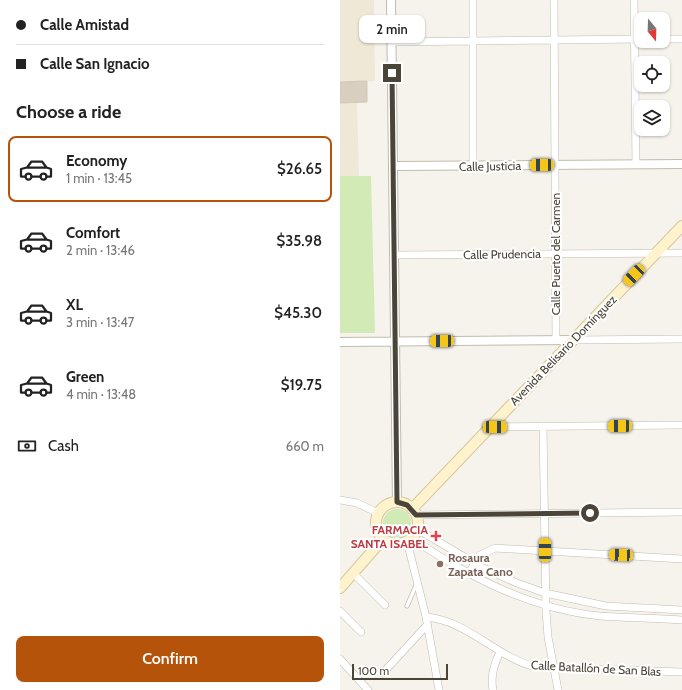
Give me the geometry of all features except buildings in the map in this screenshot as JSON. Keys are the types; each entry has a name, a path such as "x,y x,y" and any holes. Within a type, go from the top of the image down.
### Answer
{"main road":[{"name":"Avenida Belisario Domínguez","path":"414,512 489,427 682,226"},
{"path":"397,502 407,505 414,512 412,536 397,544 383,539 376,526 378,513 389,504 397,502"},
{"path":"340,588 383,539"}],"street":[{"path":"391,0 397,502"},
{"path":"473,166 474,0"},
{"name":"Calle Puerto del Carmen","path":"554,0 556,340"},
{"path":"634,0 635,12"},
{"path":"392,42 634,39"},
{"path":"670,39 682,39"},
{"path":"636,164 638,48"},
{"name":"Calle Justicia","path":"393,166 682,164"},
{"name":"Calle Prudencia","path":"394,255 682,253"},
{"path":"340,342 682,339"},
{"path":"489,427 682,425"},
{"path":"543,426 546,624 558,690"},
{"path":"340,500 357,502 378,513"},
{"path":"414,512 544,514 682,512"},
{"path":"412,536 545,594 606,606 682,610"},
{"path":"412,536 420,545 469,573 510,593 546,605 600,616 682,620"},
{"path":"412,536 418,582 439,690"},
{"path":"469,573 483,552 495,548 682,559"},
{"path":"353,573 385,604"},
{"path":"340,610 361,632"},
{"name":"Calle Batallón de San Blas","path":"426,617 448,621 500,652 527,664 554,667 682,672"},
{"path":"383,672 427,625"},
{"path":"493,690 491,681 494,663 500,652"},
{"path":"340,660 368,690"}],"lane":[{"path":"407,606 418,582"}],"shaded area":[{"path":"340,0 374,0 375,81 340,82"},
{"path":"357,102 359,176 340,176 340,103"}],"green space":[{"path":"340,176 371,176 375,333 340,333"},
{"path":"397,509 407,513 411,523 407,533 397,537 387,533 383,523 387,513"}],"place":[{"name":"FARMACIA SANTA ISABEL","path":"436,536"},
{"name":"Rosaura Zapata Cano","path":"440,564"}],"route":[{"path":"392,73 397,502 407,505 416,515 590,513"}]}
